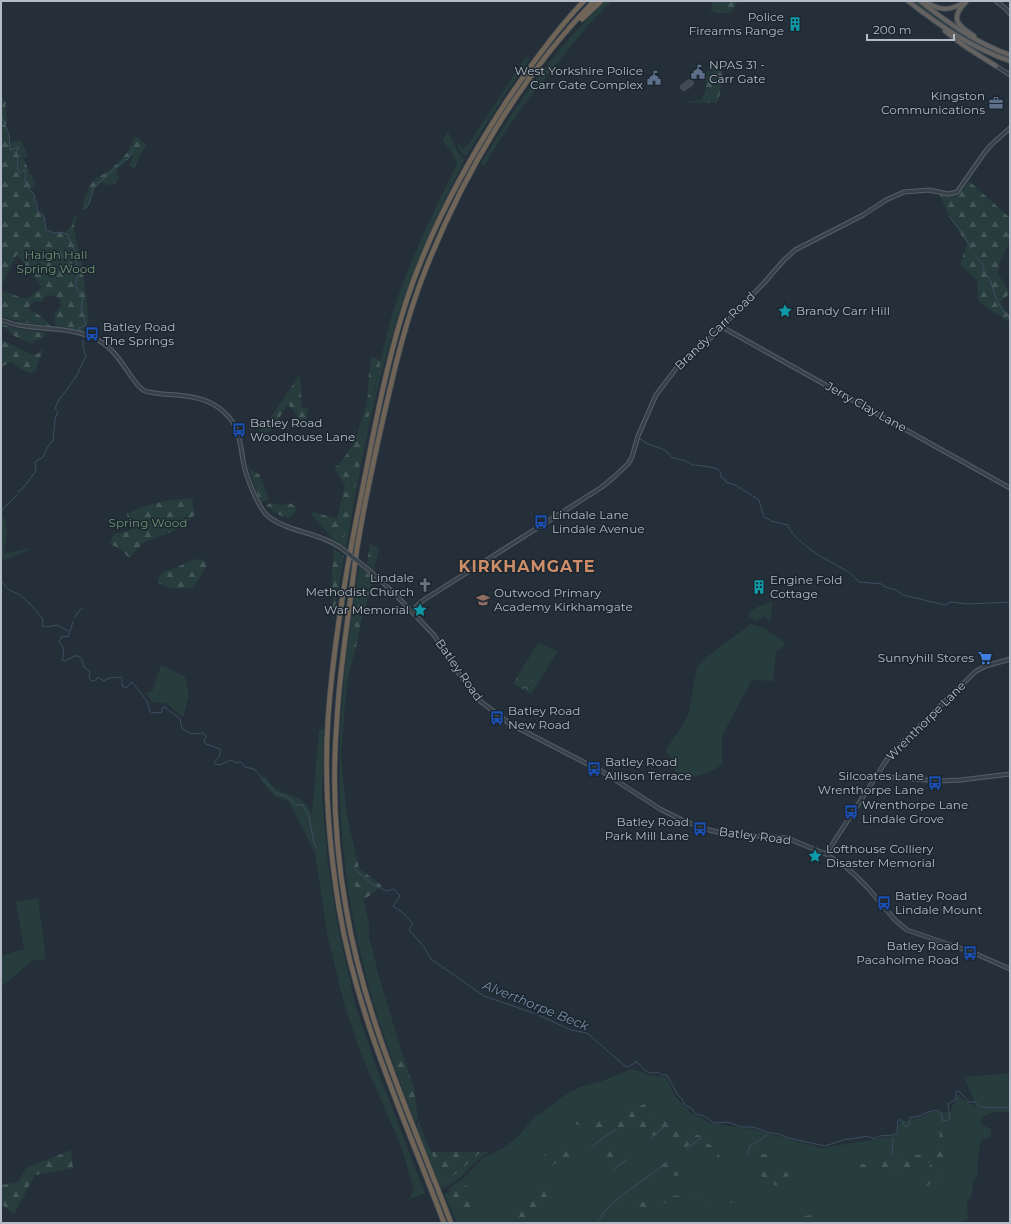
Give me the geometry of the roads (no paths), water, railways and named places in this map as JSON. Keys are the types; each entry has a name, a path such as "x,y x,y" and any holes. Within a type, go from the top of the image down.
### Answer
{"highway":[{"path":"444,1223 378,1055 362,1007 348,953 339,909 332,859 327,795 328,717 336,643 347,569 372,438 402,314 419,266 438,221 467,164 531,66 582,1"},
{"path":"452,1223 385,1052 355,954 346,909 339,861 335,795 336,730 344,647 359,537 391,384 409,317 425,271 462,187 516,98 544,59 594,1"},
{"path":"566,33 601,1"},
{"path":"908,1 938,24 962,39 984,51 1010,61"},
{"path":"920,1 965,34 985,45 1010,54"},
{"path":"925,1 937,8 945,10 956,8 967,1"},
{"path":"967,1 958,12 957,17 960,26 978,38 1010,54"},
{"path":"938,24 950,36 996,66"}],"street":[{"path":"996,1 1010,14"},
{"path":"996,66 1010,75"},
{"name":"Brandy Carr Road","path":"412,611 422,601 602,487 621,471 632,457 638,436 656,395 681,362 715,334 795,250 904,192 929,190 949,194 957,192 985,152 1010,128"},
{"name":"Batley Road","path":"1,320 18,325 70,331 92,337 108,347 142,390 154,393 195,397 204,400 225,413 237,430 245,469 262,511 274,521 316,535 340,547 386,584 434,635 471,690 489,708 510,724 602,772 660,809 684,821 709,830 727,834 787,838 826,854 855,875 895,920 907,930 974,953 1010,969"},
{"name":"Jerry Clay Lane","path":"722,327 1010,488"},
{"name":"Wrenthorpe Lane","path":"826,854 876,776 895,750 976,671 986,666 1010,659"},
{"path":"876,776 938,781 1010,774"}],"waterway":[{"path":"1,115 9,134 10,150 19,147 15,153 18,160 17,168 20,173 26,170 25,181 29,189 35,195 34,198 37,204 37,210 44,216 46,230 54,233 59,232 67,234 76,254 79,272 76,279 76,286 78,292 83,298 81,309 86,325 79,328 79,330 82,331"},
{"path":"84,209 89,204 94,187 124,160 128,159 133,149"},
{"path":"949,216 963,234 971,248"},
{"path":"975,255 983,265 984,271 990,280 996,298 1010,320"},
{"path":"18,492 36,471 35,462 43,457 53,440 55,419 58,412 55,408 76,377 86,356 83,347 83,340"},
{"path":"640,439 648,444 665,450 673,458 681,459 692,465 710,467 719,470 721,477 725,479 726,482 737,486 759,500 764,517 770,520"},
{"path":"1,513 17,495"},
{"path":"771,521 788,525 797,538 820,556"},
{"path":"822,557 850,573 859,582 882,584 885,587 896,590 903,595 945,605 951,602 968,604 1010,602"},
{"path":"1,581 9,590 20,595 32,606 42,618 42,626 47,627 57,625 68,631"},
{"path":"74,618 83,608"},
{"path":"73,622 68,637 62,636 59,642 64,651 62,660 65,661 75,656 79,656 84,667 90,671 89,678 92,681 96,680 98,677 104,681 109,678 121,677 122,686 126,688 132,682 147,701 150,712 161,713 162,708 165,707 180,719 182,729 193,734 203,733 206,736 204,742 206,744 220,749 220,755 214,762 215,764 220,765 231,760 236,763 241,762 245,767 254,769 276,793 286,796 296,805 303,805 309,817 314,843 317,848"},
{"name":"Alverthorpe Beck","path":"355,869 369,882 386,891 394,889 400,896 393,906 403,913 413,924 409,930 424,947 431,959 484,996 536,1014 571,1030 587,1033 625,1066 628,1067 636,1061 648,1072 658,1072 662,1075 667,1075 685,1105 692,1109 696,1114 704,1116 714,1123 728,1122 741,1127 753,1127 788,1138 825,1146 846,1139 868,1136 874,1139 879,1136 894,1135 897,1132 898,1120 902,1120 906,1127 910,1123 910,1117 935,1110 939,1111 942,1115 942,1120 946,1121 950,1118 948,1104 956,1099 956,1092 958,1091 969,1102 975,1102 980,1107 1010,1108"},
{"path":"650,1139 667,1124"},
{"path":"591,1147 616,1129"},
{"path":"747,1155 750,1146 767,1135"},
{"path":"686,1149 701,1138"},
{"path":"892,1155 893,1138"},
{"path":"614,1169 626,1160"},
{"path":"597,1221 621,1196 668,1162"}],"place":[{"name":"Police Firearms Range","path":"795,24"},
{"name":"NPAS 31 - Carr Gate","path":"698,72"},
{"name":"West Yorkshire Police Carr Gate Complex","path":"654,78"},
{"name":"Kingston Communications","path":"996,103"},
{"name":"Brandy Carr Hill","path":"785,311"},
{"name":"Batley Road The Springs","path":"92,334"},
{"name":"Batley Road Woodhouse Lane","path":"239,430"},
{"name":"Lindale Lane Lindale Avenue","path":"541,522"},
{"name":"Lindale Methodist Church","path":"425,585"},
{"name":"Engine Fold Cottage","path":"759,587"},
{"name":"Outwood Primary Academy Kirkhamgate","path":"483,600"},
{"name":"War Memorial","path":"420,610"},
{"name":"Sunnyhill Stores","path":"985,658"},
{"name":"Batley Road New Road","path":"497,718"},
{"name":"Batley Road Allison Terrace","path":"594,769"},
{"name":"Silcoates Lane Wrenthorpe Lane","path":"935,783"},
{"name":"Wrenthorpe Lane Lindale Grove","path":"851,812"},
{"name":"Batley Road Park Mill Lane","path":"700,829"},
{"name":"Lofthouse Colliery Disaster Memorial","path":"815,856"},
{"name":"Batley Road Lindale Mount","path":"884,903"},
{"name":"Batley Road Pacaholme Road","path":"970,953"}],"district":[{"name":"KIRKHAMGATE","path":"527,566"}],"park label":[{"name":"Haigh Hall Spring Wood","path":"56,262"},
{"name":"Spring Wood","path":"148,523"}]}
